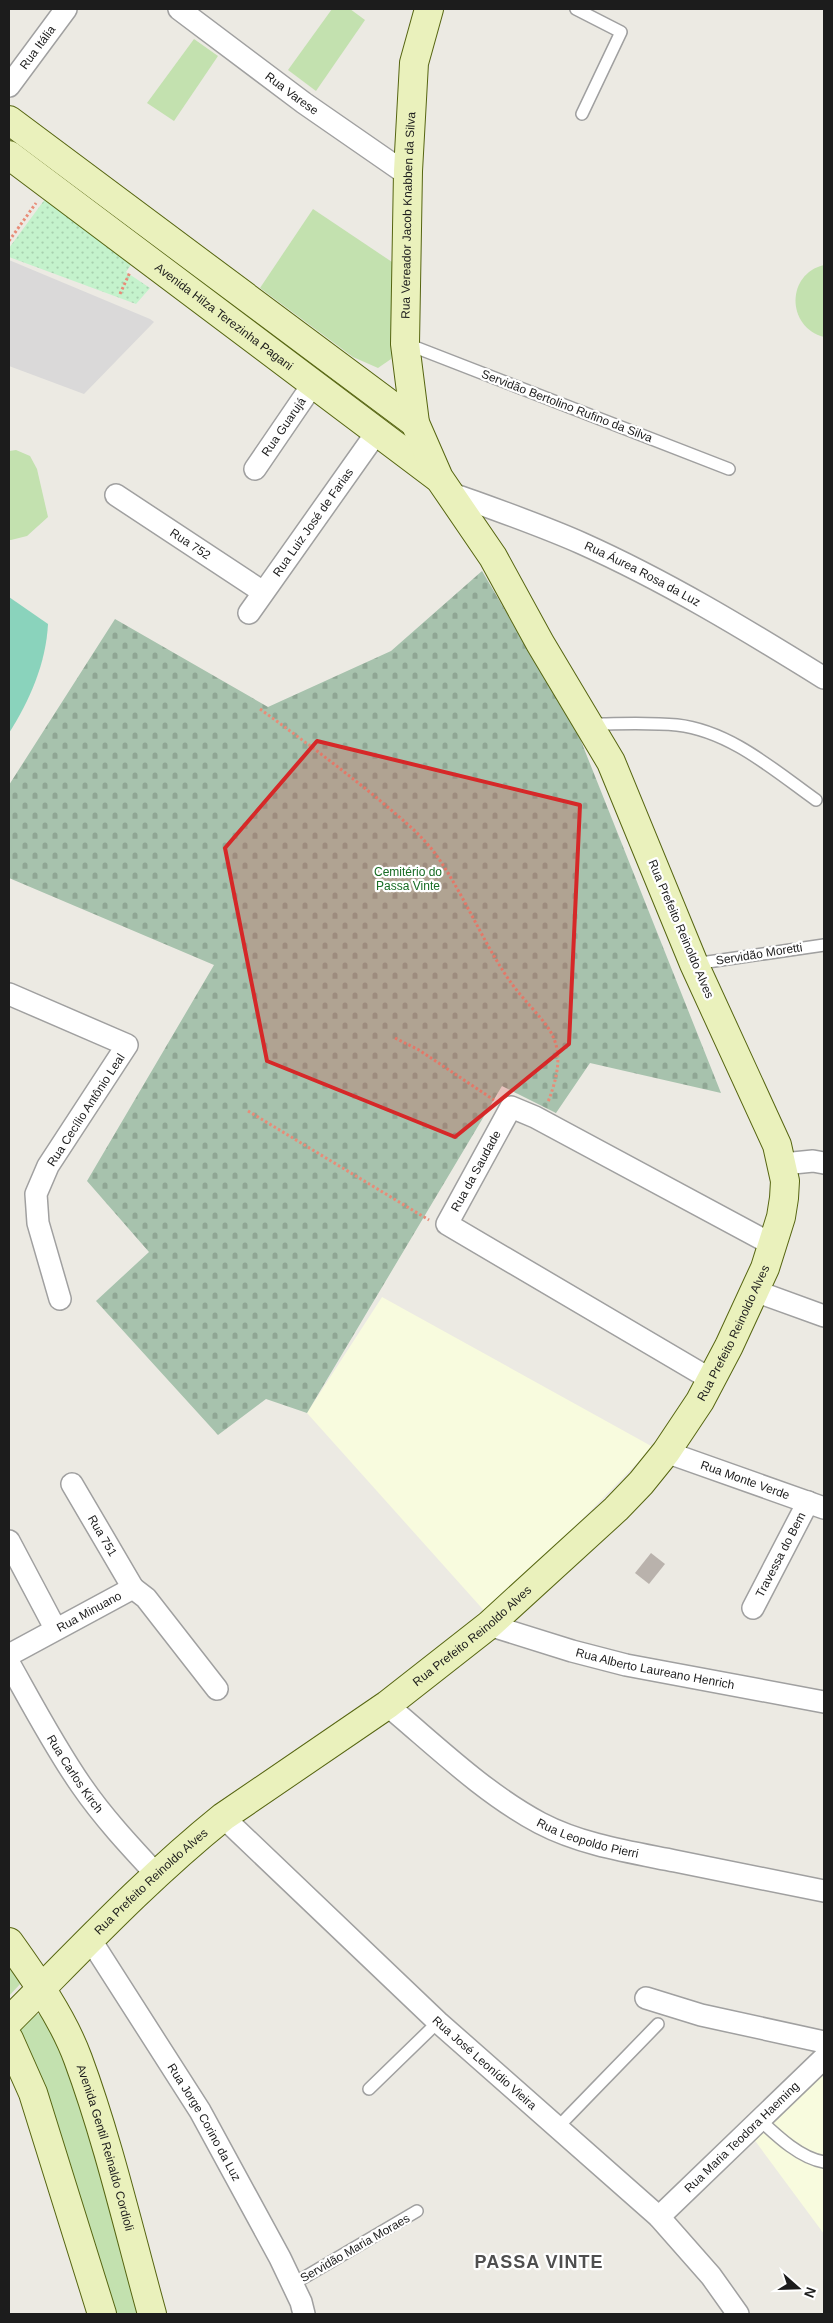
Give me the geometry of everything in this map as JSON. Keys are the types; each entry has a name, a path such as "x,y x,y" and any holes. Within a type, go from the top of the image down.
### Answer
{"main road":[{"name":"Rua Vereador Jacob Knabben da Silva","path":"415,423 405,344 408,175 414,63 429,9"},
{"path":"9,120 415,423"},
{"name":"Avenida Hilza Terezinha Pagani","path":"9,155 444,485"},
{"path":"370,427 415,423"},
{"name":"Rua Prefeito Reinoldo Alves","path":"9,2021 156,1874 223,1817 387,1705 489,1625 616,1509 666,1452 712,1380 755,1291 773,1245 784,1198 785,1181 783,1164 766,1118 694,964 610,762 540,643 493,557 444,485 415,423"},
{"name":"Avenida Gentil Reinaldo Cordioli","path":"9,1942 41,1988 78,2058 103,2140 150,2313"},
{"path":"9,2039 32,2093 102,2314"}],"street":[{"name":"Rua Itália","path":"9,86 66,9"},
{"name":"Rua Varese","path":"178,9 304,103 408,175"},
{"name":"Rua Guarujá","path":"255,469 313,384"},
{"name":"Rua Luiz José de Farias","path":"249,613 370,427"},
{"name":"Rua Áurea Rosa da Luz","path":"444,485 607,556 727,618 824,678"},
{"name":"Rua 752","path":"116,496 263,592"},
{"name":"Rua Cecílio Antônio Leal","path":"9,994 127,1045 48,1166 36,1194 38,1223 60,1299"},
{"path":"511,1107 535,1117 773,1245"},
{"name":"Rua da Saudade","path":"511,1107 447,1224 712,1380"},
{"path":"783,1164 813,1161 824,1163"},
{"path":"755,1291 824,1316"},
{"name":"Rua Monte Verde","path":"666,1452 816,1505"},
{"name":"Rua 751","path":"72,1484 133,1588"},
{"name":"Travessa do Bem","path":"753,1608 816,1505"},
{"path":"9,1541 55,1628"},
{"name":"Rua Minuano","path":"9,1655 55,1628 133,1588 146,1598 217,1689"},
{"name":"Rua Alberto Laureano Henrich","path":"489,1625 572,1651 626,1665 824,1702"},
{"name":"Rua Carlos Kirch","path":"9,1662 62,1757 82,1787 112,1826 156,1874"},
{"name":"Rua Leopoldo Pierri","path":"387,1705 482,1784 513,1807 541,1824 568,1836 621,1851 824,1890"},
{"name":"Rua José Leonídio Vieira","path":"223,1817 438,2022 659,2217 711,2276 738,2314"},
{"name":"Rua Jorge Corino da Luz","path":"90,1939 200,2111 293,2284 304,2314"},
{"path":"646,1998 708,2017 824,2042"},
{"name":"Rua Maria Teodora Haeming","path":"659,2217 824,2058"}],"lane":[{"path":"576,9 621,32 582,114"},
{"name":"Servidão Bertolino Rufino da Silva","path":"405,344 729,469"},
{"path":"589,724 678,725 715,734 745,750 816,800"},
{"name":"Servidão Moretti","path":"694,964 824,945"},
{"path":"369,2089 438,2022"},
{"path":"558,2127 658,2024"},
{"path":"760,2120 777,2136 814,2160 824,2162"},
{"name":"Servidão Maria Moraes","path":"293,2284 417,2211"}],"path":[{"path":"9,241 49,185"},
{"path":"260,709 335,764 409,824 439,858 506,975 555,1037 558,1063 554,1086 546,1105 535,1117"},
{"path":"395,1038 419,1050 488,1098 511,1107"},
{"path":"248,1111 408,1206 426,1220 447,1224"}],"highlighted area":[{"path":"317,741 580,805 569,1044 455,1137 267,1061 225,848"}],"shaded area":[{"path":"9,260 154,322 84,394 9,366"},
{"path":"382,1297 653,1447 488,1615 307,1413"},
{"path":"824,2068 824,2234 753,2138"}],"green space":[{"path":"332,9 350,9 365,20 316,91 288,70"},
{"path":"194,39 218,56 174,121 147,103"},
{"path":"48,195 135,259 126,272 150,288 136,304 9,257 9,248"},
{"path":"313,209 395,264 394,341 391,359 378,368 353,357 260,288"},
{"path":"824,265 824,337 812,331 803,323 797,312 796,301 797,289 803,279 812,270"},
{"path":"16,450 30,456 37,469 48,517 27,536 9,540 9,451"},
{"name":"Cemitério do Passa Vinte","path":"482,571 579,736 721,1093 590,1063 556,1113 502,1086 307,1413 266,1399 218,1435 96,1301 149,1252 87,1181 214,965 9,878 9,785 115,619 268,707 391,651"},
{"path":"9,597 48,624 47,639 36,681 24,708 9,733"},
{"path":"9,1963 22,1982 9,1996"},
{"path":"38,2014 43,2015 66,2048 144,2314 110,2314 20,2033 26,2021"}],"building":[{"path":"651,1553 665,1564 649,1584 635,1573"}],"district":[{"name":"PASSA VINTE","path":"539,2262"}]}
